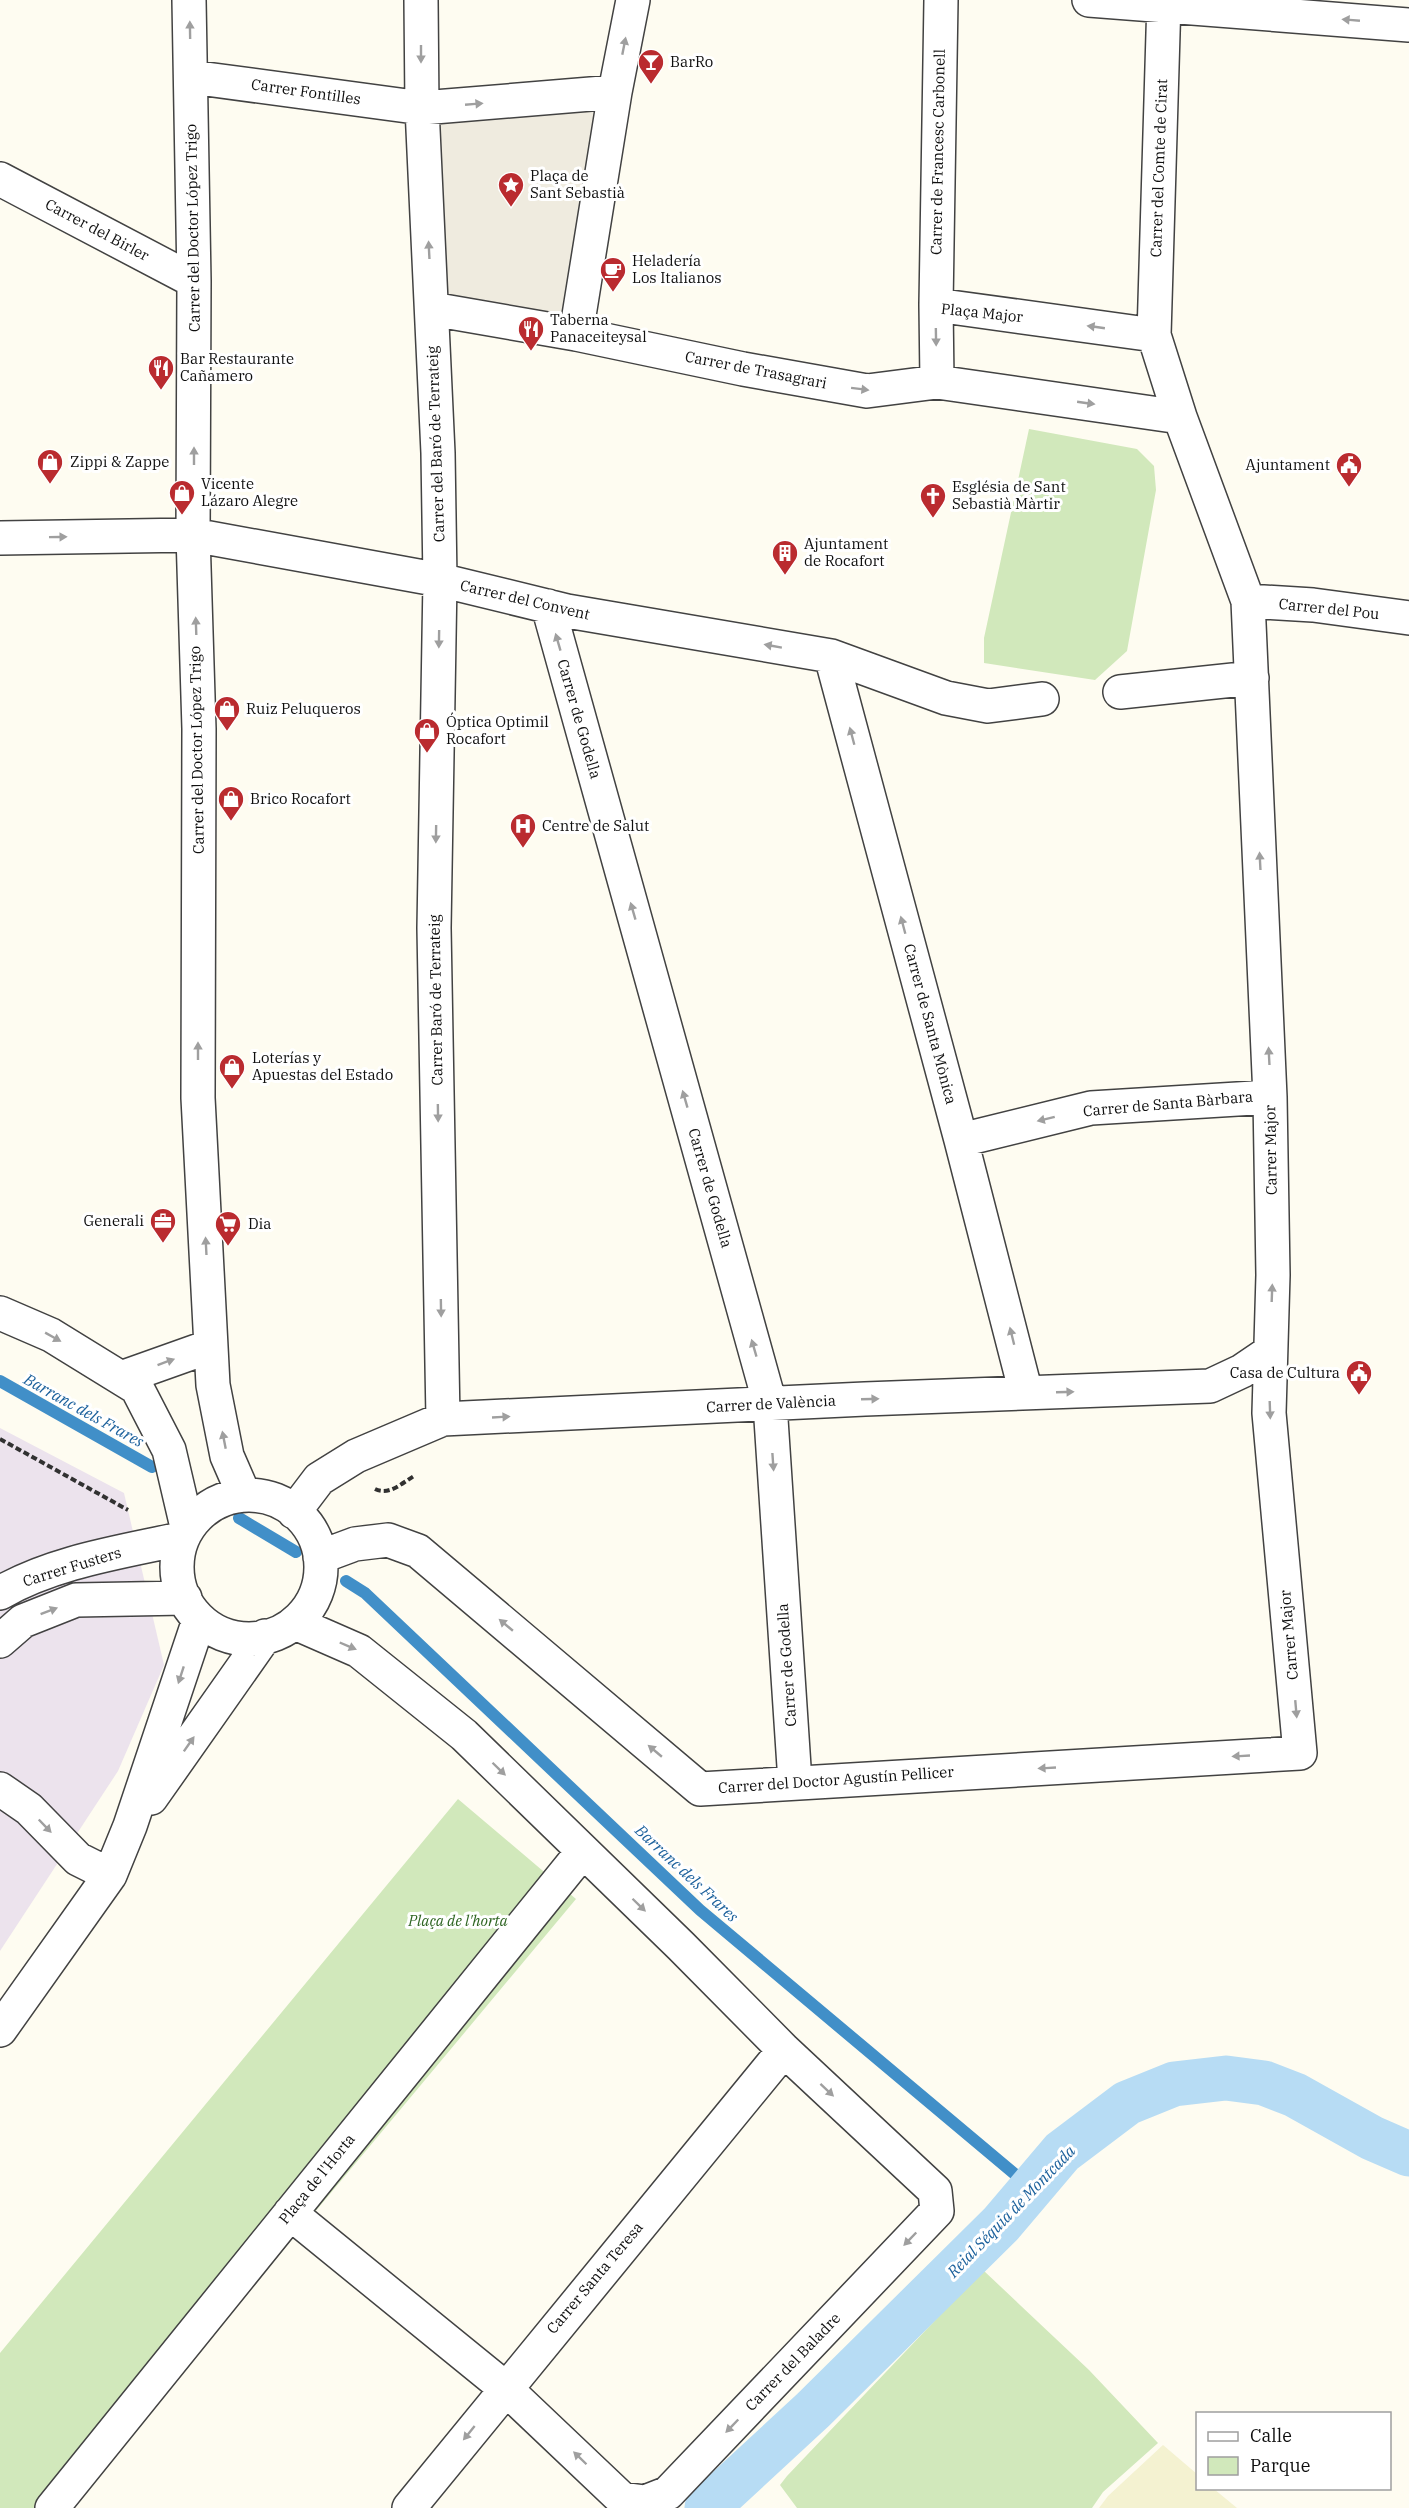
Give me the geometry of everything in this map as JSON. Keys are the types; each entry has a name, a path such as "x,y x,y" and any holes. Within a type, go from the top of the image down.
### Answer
{"street":[{"name":"Carrer del Doctor López Trigo","path":"189,0 194,281 193,536 199,729 198,1098 213,1385 227,1456 244,1495"},
{"path":"421,0 422,108 432,309 576,334 615,92 633,0"},
{"name":"Carrer de Francesc Carbonell","path":"936,305 941,0"},
{"path":"1089,0 1164,2 1409,25"},
{"name":"Carrer del Comte de Cirat","path":"1154,335 1164,2"},
{"name":"Carrer Fontilles","path":"191,77 422,108"},
{"path":"422,108 615,92"},
{"name":"Carrer del Birler","path":"0,179 194,281"},
{"name":"Plaça Major","path":"938,382 936,305 1154,335"},
{"name":"Carrer del Baró de Terrateig","path":"432,309 440,580"},
{"name":"Carrer de Trasagrari","path":"576,334 743,369 867,391 938,382"},
{"path":"1120,692 1252,678 1248,601 1180,417 1154,335"},
{"path":"938,382 1180,417"},
{"name":"Carrer del Convent","path":"0,538 193,536 440,580 548,606 831,656 946,698 988,706 1042,699"},
{"name":"Carrer Baró de Terrateig","path":"440,580 434,928 443,1419"},
{"name":"Carrer del Pou","path":"1248,601 1313,604 1409,618"},
{"name":"Carrer de Godella","path":"548,606 770,1404 795,1782"},
{"name":"Carrer de Santa Mònica","path":"831,656 961,1140 1026,1393"},
{"name":"Carrer Major","path":"1252,678 1270,1096 1273,1275 1269,1413 1300,1753"},
{"name":"Carrer de Santa Bàrbara","path":"961,1140 1090,1108 1270,1096"},
{"path":"0,1313 51,1335 137,1388 169,1450 184,1533 176,1575 192,1609 218,1633 254,1639 279,1632 295,1623 310,1607 320,1584 319,1546 310,1527 283,1502 259,1494 235,1495 205,1508 184,1533"},
{"path":"121,1378 211,1346"},
{"name":"Carrer de València","path":"294,1512 319,1479 356,1456 443,1419 1210,1386 1242,1371 1270,1352"},
{"name":"Carrer Fusters","path":"0,1593 15,1584 92,1558 184,1533"},
{"name":"Carrer del Doctor Agustín Pellicer","path":"320,1557 355,1544 388,1540 418,1551 700,1789 1300,1753"},
{"path":"0,1641 23,1621 76,1600 192,1609"},
{"path":"0,2030 110,1875 130,1826 192,1609"},
{"path":"295,1623 359,1651 464,1735 681,1946 784,2050"},
{"path":"130,1826 265,1636"},
{"path":"0,1790 29,1809 78,1859 110,1875"},
{"name":"Plaça de l'Horta","path":"52,2508 583,1851"},
{"name":"Carrer del Baladre","path":"506,2388 622,2499 645,2502 668,2493 937,2211 935,2191 784,2050"},
{"name":"Carrer Santa Teresa","path":"409,2508 784,2050"},
{"path":"290,2214 506,2388"}],"path":[{"path":"0,1439 184,1533"},
{"path":"356,1456 377,1491 390,1491 419,1473"}],"shaded area":[{"name":"Plaça de Sant Sebastià","path":"615,92 576,334 432,309 422,108"},
{"path":"0,1428 124,1493 164,1665 118,1771 0,1951"},
{"path":"1163,2445 1196,2473 1196,2490 1215,2490 1237,2508 1099,2508 1108,2496"}],"green space":[{"path":"1029,429 1137,449 1154,466 1156,490 1127,651 1095,680 984,663 984,638"},
{"name":"Plaça de l'horta","path":"458,1799 576,1899 68,2508 0,2508 0,2353"},
{"path":"983,2270 1089,2370 1158,2443 1103,2492 1092,2508 797,2508 780,2485 787,2476"}],"waterway":[{"name":"Barranc dels Frares","path":"0,1381 152,1467"},
{"name":"Barranc dels Frares","path":"239,1518 296,1552"},
{"name":"Barranc dels Frares","path":"346,1581 365,1593 700,1910 1017,2176"},
{"name":"Reial Séquia de Montcada","path":"707,2508 813,2410 1001,2224 1062,2152 1127,2103 1174,2084 1226,2078 1264,2083 1295,2095 1372,2138 1409,2154"}],"place":[{"name":"BarRo","path":"651,85"},
{"name":"Plaça de Sant Sebastià","path":"511,208"},
{"name":"Heladería Los Italianos","path":"613,293"},
{"name":"Taberna Panaceiteysal","path":"531,352"},
{"name":"Bar Restaurante Cañamero","path":"161,391"},
{"name":"Zippi & Zappe","path":"50,485"},
{"name":"Ajuntament","path":"1349,488"},
{"name":"Vicente Lázaro Alegre","path":"182,516"},
{"name":"Església de Sant Sebastià Màrtir","path":"933,519"},
{"name":"Ajuntament de Rocafort","path":"785,576"},
{"name":"Ruiz Peluqueros","path":"227,732"},
{"name":"Óptica Optimil Rocafort","path":"427,754"},
{"name":"Brico Rocafort","path":"231,822"},
{"name":"Centre de Salut","path":"523,849"},
{"name":"Loterías y Apuestas del Estado","path":"232,1090"},
{"name":"Generali","path":"163,1244"},
{"name":"Dia","path":"228,1247"},
{"name":"Casa de Cultura","path":"1359,1396"}]}
